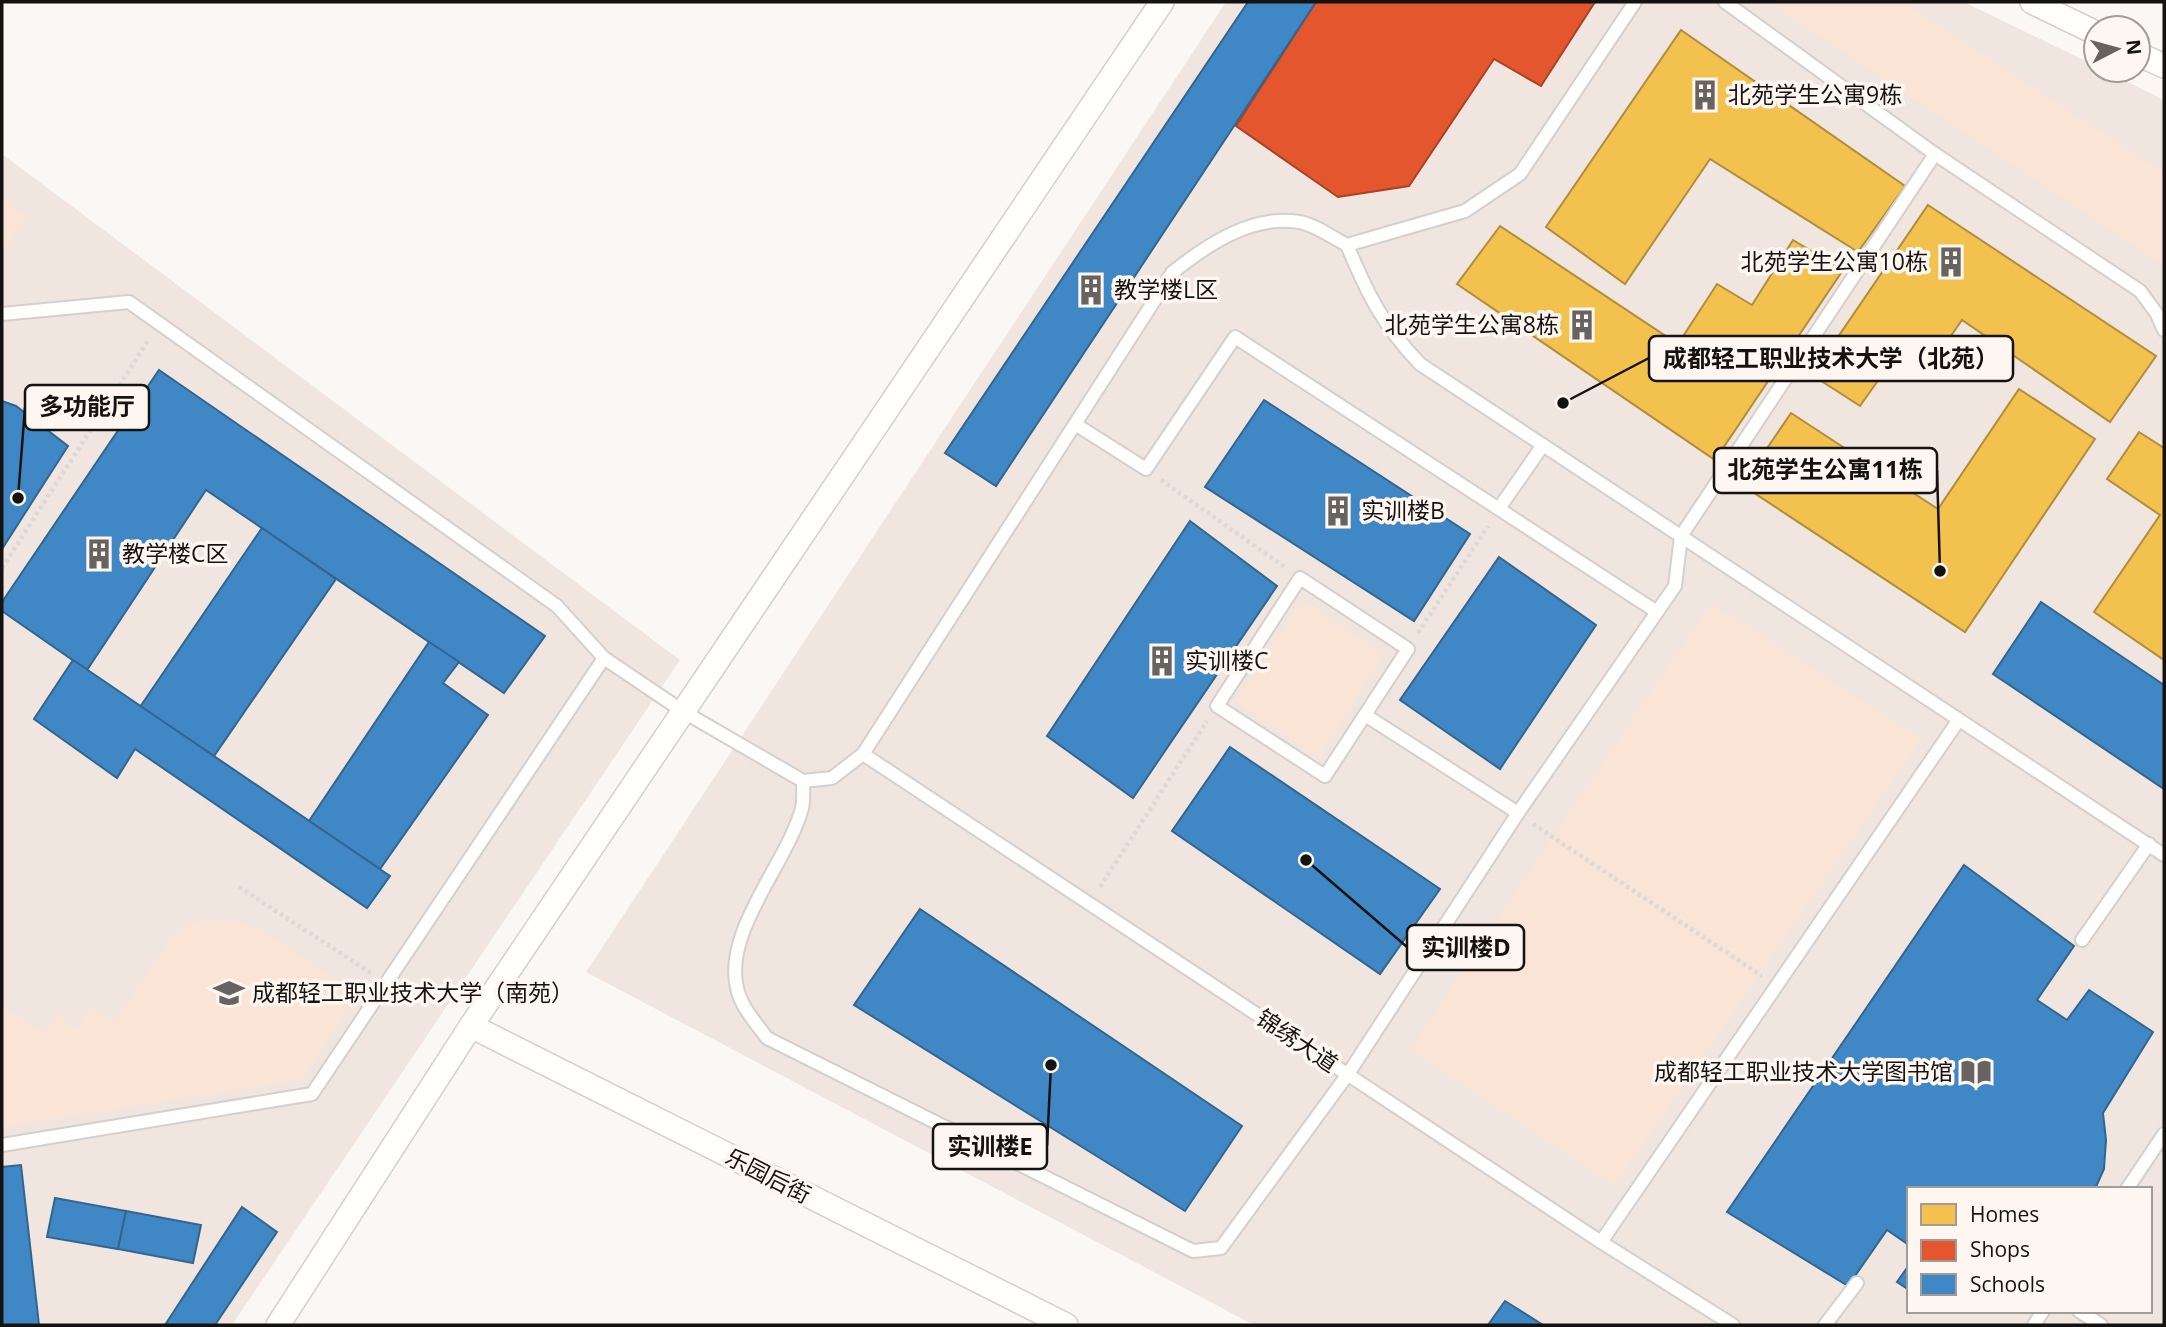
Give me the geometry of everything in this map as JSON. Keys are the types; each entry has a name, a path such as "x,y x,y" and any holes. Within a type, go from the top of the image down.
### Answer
{"street":[{"path":"278,1325 471,1026 1162,2"},
{"path":"2032,2 2082,26"},
{"name":"乐园后街","path":"471,1026 1066,1325"}],"lane":[{"path":"1347,245 1465,211 1520,174 1636,2"},
{"path":"1725,2 1936,154 2140,290 2157,314 2164,330"},
{"path":"803,781 803,805 792,837 745,929 737,956 736,987 747,1012 767,1038 1193,1251 1221,1248 1348,1074 1518,813 1675,586 1681,536 1936,154"},
{"path":"2,314 129,302 558,606 604,658 684,712 803,781 832,778 863,754 1172,273 1204,247 1268,223 1300,222 1347,245 1370,301 1394,337 1420,364 2164,855"},
{"path":"1075,424 1146,469 1235,337 1657,612"},
{"path":"1500,508 1543,445"},
{"path":"1300,578 1408,649 1325,776 1217,706 1300,578"},
{"path":"2,1145 312,1094 604,658"},
{"path":"1365,715 1518,813"},
{"path":"1601,1242 1958,721"},
{"name":"锦绣大道","path":"863,754 1601,1242 1733,1325"},
{"path":"2082,940 2149,844"},
{"path":"2128,1187 2164,1133"},
{"path":"1825,1325 1857,1283"},
{"path":"2082,1313 2101,1325"}],"path":[{"path":"2,568 159,324"},
{"path":"1146,469 1300,578"},
{"path":"1408,649 1500,508"},
{"path":"1090,903 1217,706"},
{"path":"1518,813 1777,985"},
{"path":"239,887 386,983"}],"shaded area":[{"path":"1226,2 1964,2 2082,59 2082,84 2132,84 2164,100 2164,1325 1254,1325 586,972"},
{"path":"1768,2 1903,2 2164,173 2164,266"},
{"name":"成都轻工职业技术大学（南苑）","path":"2,154 680,660 232,1325 2,1325"},
{"path":"2,198 28,217 2,251"},
{"path":"1303,600 1383,655 1319,757 1235,701"},
{"path":"1711,603 1921,739 1614,1186 1410,1049"},
{"path":"214,920 241,922 268,934 358,994 302,1080 2,1127 4,1007 44,1033 56,1016 77,1029 92,1006 114,1023 171,937 190,924"}],"building: Homes":[{"name":"北苑学生公寓9栋","path":"1681,30 1905,186 1858,252 1710,159 1625,284 1546,227"},
{"name":"北苑学生公寓10栋","path":"1928,205 2156,356 2110,422 1962,320 1928,369 1899,351 1860,406 1812,375"},
{"name":"北苑学生公寓8栋","path":"1500,226 1678,344 1717,284 1752,305 1793,240 1843,270 1715,460 1457,284"},
{"path":"2019,389 2095,439 1965,632 1742,485 1791,413 1938,509"},
{"path":"2139,432 2164,448 2164,660 2094,612 2160,515 2107,479"}],"building: Shops":[{"path":"1316,2 1595,2 1541,86 1494,59 1409,186 1338,197 1236,126"}],"building: Schools":[{"name":"教学楼L区","path":"1248,2 1316,2 996,486 945,453"},
{"name":"教学楼C区","path":"159,370 545,636 504,693 206,490 87,670 2,611 2,602"},
{"name":"实训楼B","path":"1264,400 1470,534 1414,621 1205,487"},
{"path":"2,401 16,406 68,446 2,549"},
{"name":"实训楼C","path":"1190,521 1277,586 1133,798 1047,736"},
{"path":"262,528 336,579 214,756 140,707"},
{"path":"1499,557 1596,625 1500,769 1400,700"},
{"path":"2041,602 2164,685 2164,789 1993,674"},
{"path":"429,642 459,662 443,683 488,715 380,869 309,821"},
{"path":"73,660 390,876 367,908 135,749 117,778 34,719"},
{"path":"1230,747 1440,889 1380,974 1172,831"},
{"name":"成都轻工职业技术大学图书馆","path":"1964,865 2074,946 2037,1000 2067,1020 2089,990 2153,1032 2103,1113 2106,1140 2104,1169 2096,1187 1907,1187 1907,1244 1887,1230 1848,1286 1727,1212"},
{"path":"920,909 1242,1126 1185,1211 854,1005"},
{"path":"21,1165 39,1325 2,1325 2,1167"},
{"path":"55,1198 126,1211 118,1249 47,1237"},
{"path":"242,1207 277,1232 215,1325 165,1325"},
{"path":"126,1211 201,1225 193,1263 118,1249"},
{"path":"1907,1268 1907,1289 1897,1282"},
{"path":"1505,1301 1543,1325 1488,1325"}],"place":[{"name":"北苑学生公寓9栋","path":"1705,95"},
{"name":"北苑学生公寓10栋","path":"1951,262"},
{"name":"教学楼L区","path":"1091,290"},
{"name":"北苑学生公寓8栋","path":"1582,325"},
{"name":"成都轻工职业技术大学（北苑）","path":"1563,403"},
{"name":"多功能厅","path":"18,498"},
{"name":"实训楼B","path":"1338,511"},
{"name":"教学楼C区","path":"99,554"},
{"name":"北苑学生公寓11栋","path":"1940,571"},
{"name":"实训楼C","path":"1162,661"},
{"name":"实训楼D","path":"1306,860"},
{"name":"成都轻工职业技术大学（南苑）","path":"229,993"},
{"name":"实训楼E","path":"1051,1065"},
{"name":"成都轻工职业技术大学图书馆","path":"1976,1072"}]}
